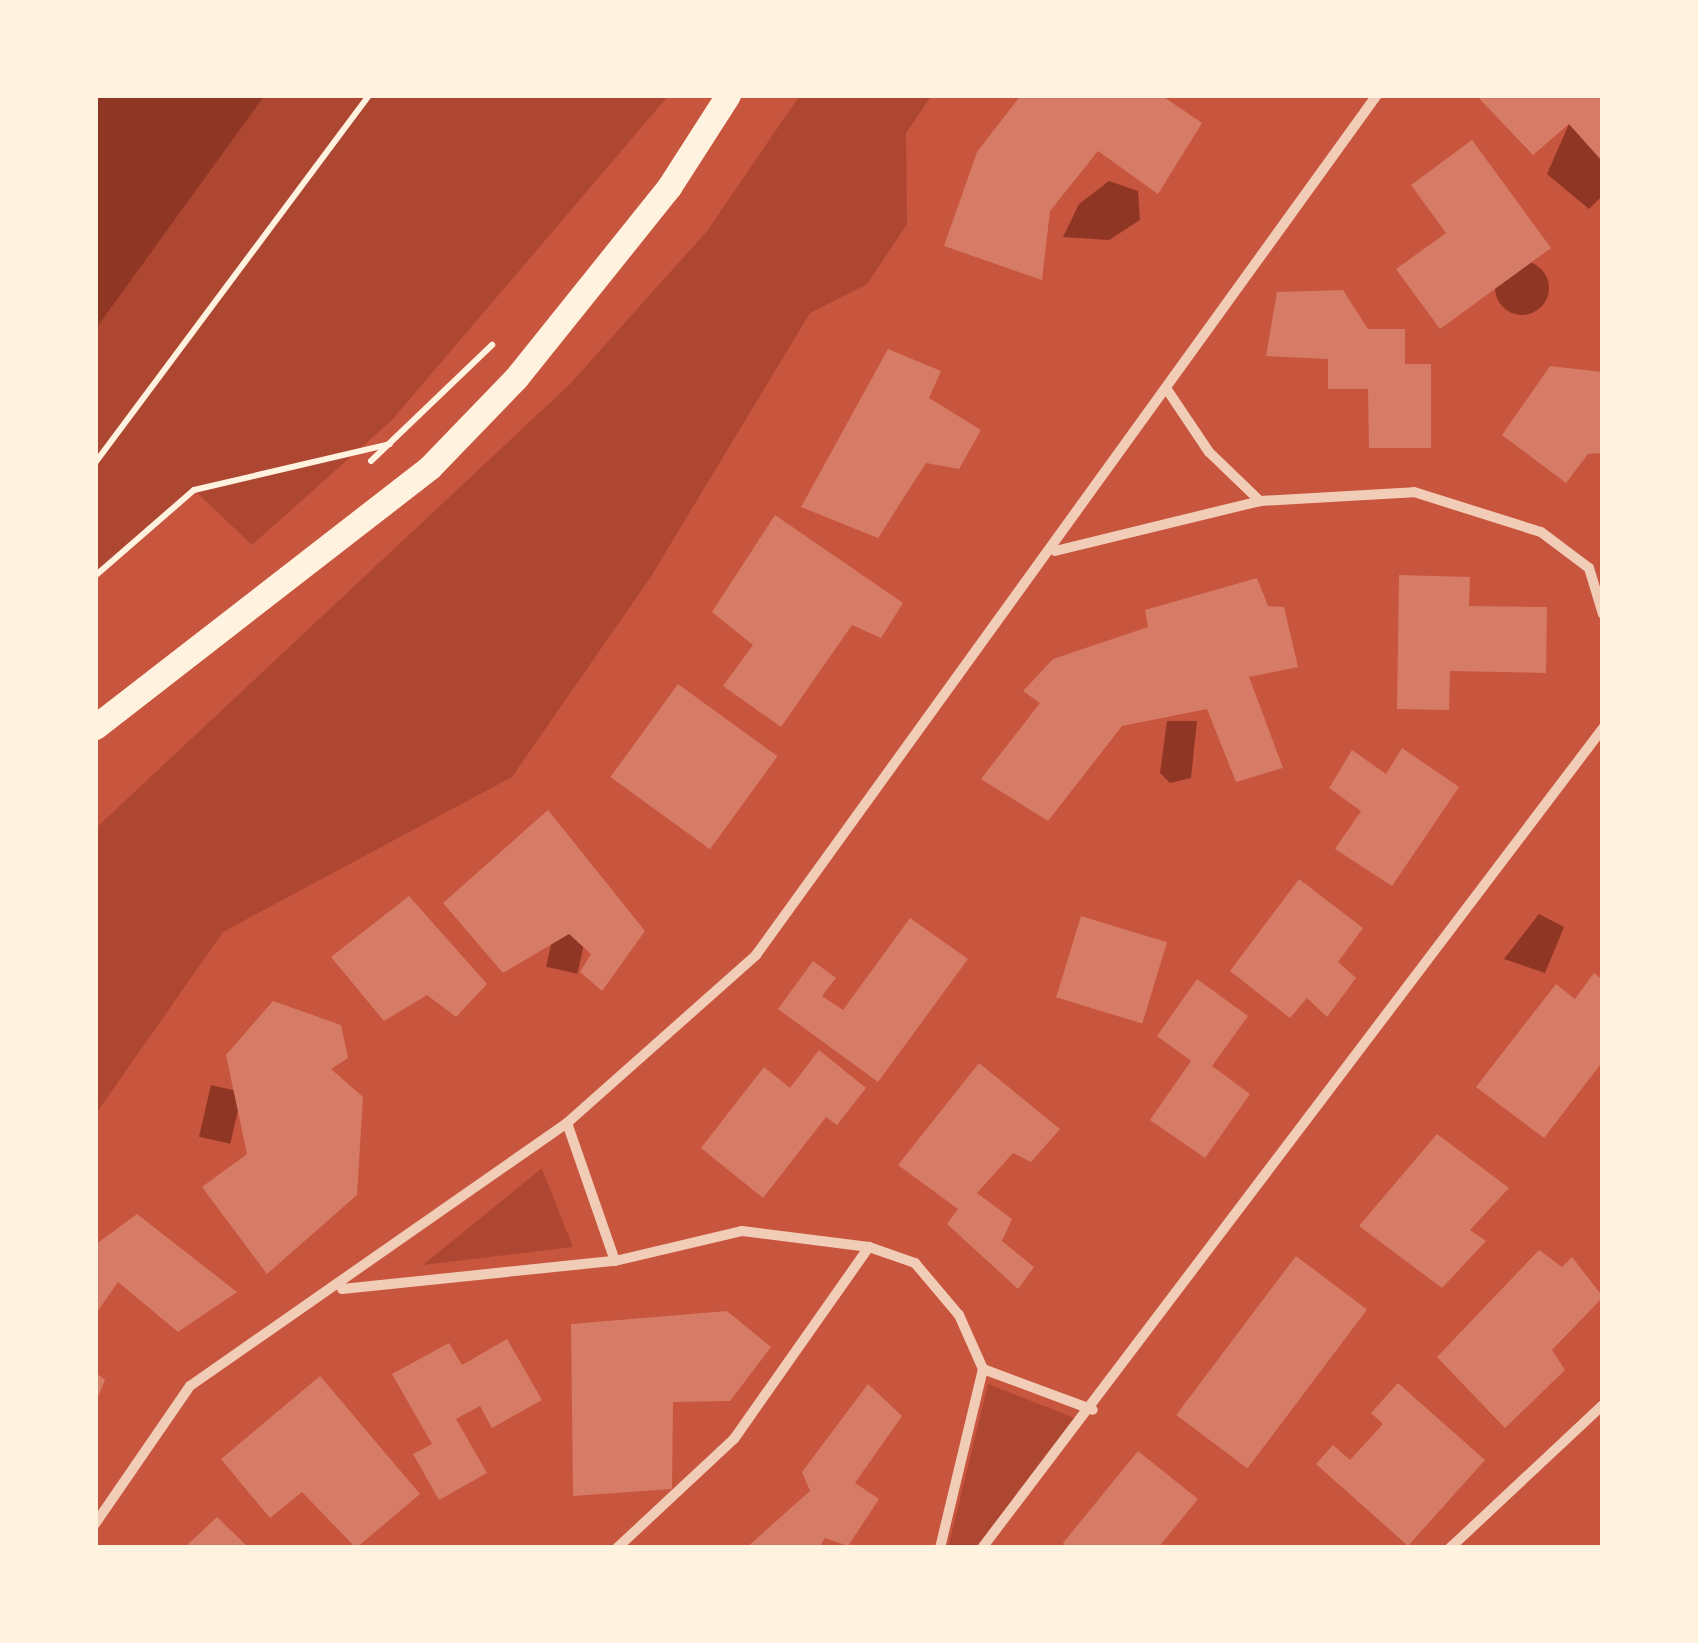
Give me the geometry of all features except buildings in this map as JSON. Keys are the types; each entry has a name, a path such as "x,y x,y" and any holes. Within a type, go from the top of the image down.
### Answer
{"main road":[{"path":"95,726 430,468 516,378 668,186 728,95"}],"street":[{"path":"95,1524 190,1386 339,1289 567,1122 756,955 1055,552 1378,95"},
{"path":"1168,391 1210,452 1260,500"},
{"path":"1055,552 1260,500 1414,492 1486,511 1541,532 1588,568 1603,614"},
{"path":"982,1548 1093,1410 1334,1074 1603,728"},
{"path":"567,1122 615,1261"},
{"path":"339,1289 615,1261 742,1232 870,1247 915,1262 958,1315 983,1368 940,1548"},
{"path":"618,1548 734,1439 870,1247"},
{"path":"983,1368 1093,1410"},
{"path":"1450,1548 1603,1405"}],"path":[{"path":"95,464 369,95"},
{"path":"362,469 501,335"},
{"path":"95,576 194,490 392,444"}],"shaded area":[{"path":"95,95 265,95 95,330"},
{"path":"265,95 669,95 392,420 252,545 194,490 95,576 95,330"},
{"path":"800,95 932,95 906,133 907,224 867,284 810,313 650,578 512,777 223,932 95,1115 95,829 570,384 707,231"},
{"path":"1569,124 1603,162 1603,195 1589,209 1547,174"},
{"path":"1109,181 1138,191 1140,220 1109,240 1063,237 1079,204"},
{"path":"1522,261 1541,269 1549,288 1541,307 1522,315 1503,307 1495,288 1503,269"},
{"path":"1167,721 1197,721 1191,778 1170,783 1160,773"},
{"path":"1539,914 1564,927 1545,973 1504,959"},
{"path":"558,915 589,922 577,974 546,967"},
{"path":"211,1085 242,1092 230,1144 199,1137"},
{"path":"541,1169 573,1247 423,1265"},
{"path":"988,1384 1082,1421 976,1548 948,1548"}]}
